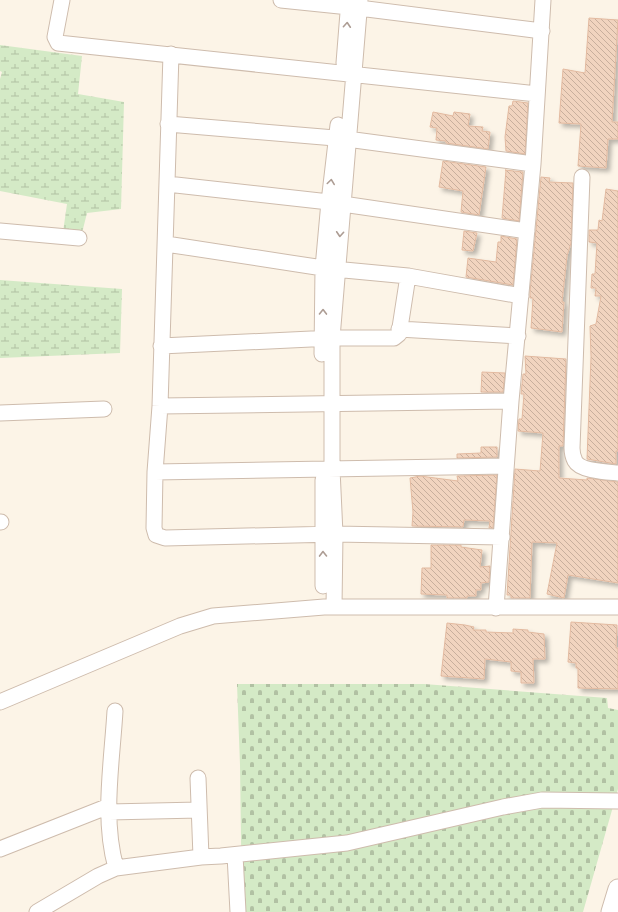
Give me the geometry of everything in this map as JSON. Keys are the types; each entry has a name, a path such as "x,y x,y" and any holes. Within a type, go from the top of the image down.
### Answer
{"street":[{"path":"62,0 55,37 58,43 537,94"},
{"path":"281,0 354,4 542,31"},
{"path":"496,608 511,400 522,296 543,0"},
{"path":"329,607 327,338 335,203 349,74 354,4"},
{"path":"171,54 160,406 155,472 155,532 162,538 328,535 502,537"},
{"path":"168,124 342,139 532,164"},
{"path":"582,178 572,448 575,462 579,466 591,470 618,474"},
{"path":"167,184 335,203 527,231"},
{"path":"0,231 79,238"},
{"path":"166,244 330,269 408,276 522,296"},
{"path":"161,346 327,338 392,339 398,336 408,276"},
{"path":"399,329 518,336"},
{"path":"160,406 511,400"},
{"path":"0,413 104,409"},
{"path":"155,472 506,466"},
{"path":"0,702 193,621 214,616 245,612 329,607 496,608 618,606"},
{"path":"115,711 109,809 112,856 116,868"},
{"path":"198,778 201,857"},
{"path":"37,912 98,876 116,868 201,857 235,855 347,843 503,807 542,800 618,801"},
{"path":"0,849 109,809 199,810"},
{"path":"235,855 238,912"},
{"path":"611,912 618,889"}],"green space":[{"path":"0,45 82,56 78,94 124,102 121,209 87,213 82,233 63,232 67,204 0,191 0,79 2,72 0,71"},
{"path":"0,280 122,289 120,353 0,358"},
{"path":"237,684 424,684 607,698 608,708 618,710 618,789 583,912 242,912 240,765"}],"building":[{"path":"589,18 618,20 612,122 618,122 618,139 608,139 606,168 578,166 581,124 559,123 563,69 585,73"},
{"path":"513,101 528,103 525,154 506,151 505,137 509,106 512,106"},
{"path":"433,112 453,116 454,112 470,114 468,126 483,127 482,131 490,132 488,149 446,143 446,141 436,140 437,128 430,127"},
{"path":"443,161 486,167 479,215 461,212 463,191 439,187"},
{"path":"506,170 523,172 519,221 502,218"},
{"path":"541,177 550,178 549,182 573,183 571,243 567,256 562,302 564,302 562,332 531,328 533,298 530,298 530,292"},
{"path":"606,189 618,191 618,451 616,451 616,464 587,459 591,357 590,326 596,324 601,296 595,296 596,288 591,288 592,274 595,274 597,243 589,242 589,230 598,230 599,220 602,221"},
{"path":"464,231 477,233 473,251 462,250"},
{"path":"501,236 517,239 513,285 466,277 468,258 496,262 498,242 501,242"},
{"path":"525,356 566,359 563,446 559,446 559,478 587,480 587,478 618,482 618,583 568,575 564,598 547,594 557,543 532,542 530,598 511,598 511,595 507,595 515,469 540,471 543,433 518,431 519,419 522,419 524,394 521,394 523,374 526,374"},
{"path":"482,372 505,373 503,392 481,392"},
{"path":"481,447 497,447 497,457 457,458 457,454 481,453"},
{"path":"497,475 493,528 489,528 490,521 464,520 463,527 412,526 413,512 410,478 420,476 458,481 457,476"},
{"path":"431,545 461,545 461,547 482,550 480,567 490,566 489,582 481,583 481,590 476,590 476,596 467,596 467,598 447,598 447,595 421,594 422,568 431,568"},
{"path":"571,622 617,625 616,648 618,648 618,689 578,688 578,668 576,668 576,663 568,662"},
{"path":"447,623 474,627 473,630 486,630 486,632 513,633 513,629 528,630 528,632 544,634 545,659 533,659 534,683 521,683 521,672 511,671 511,662 485,659 484,679 441,676"}]}
